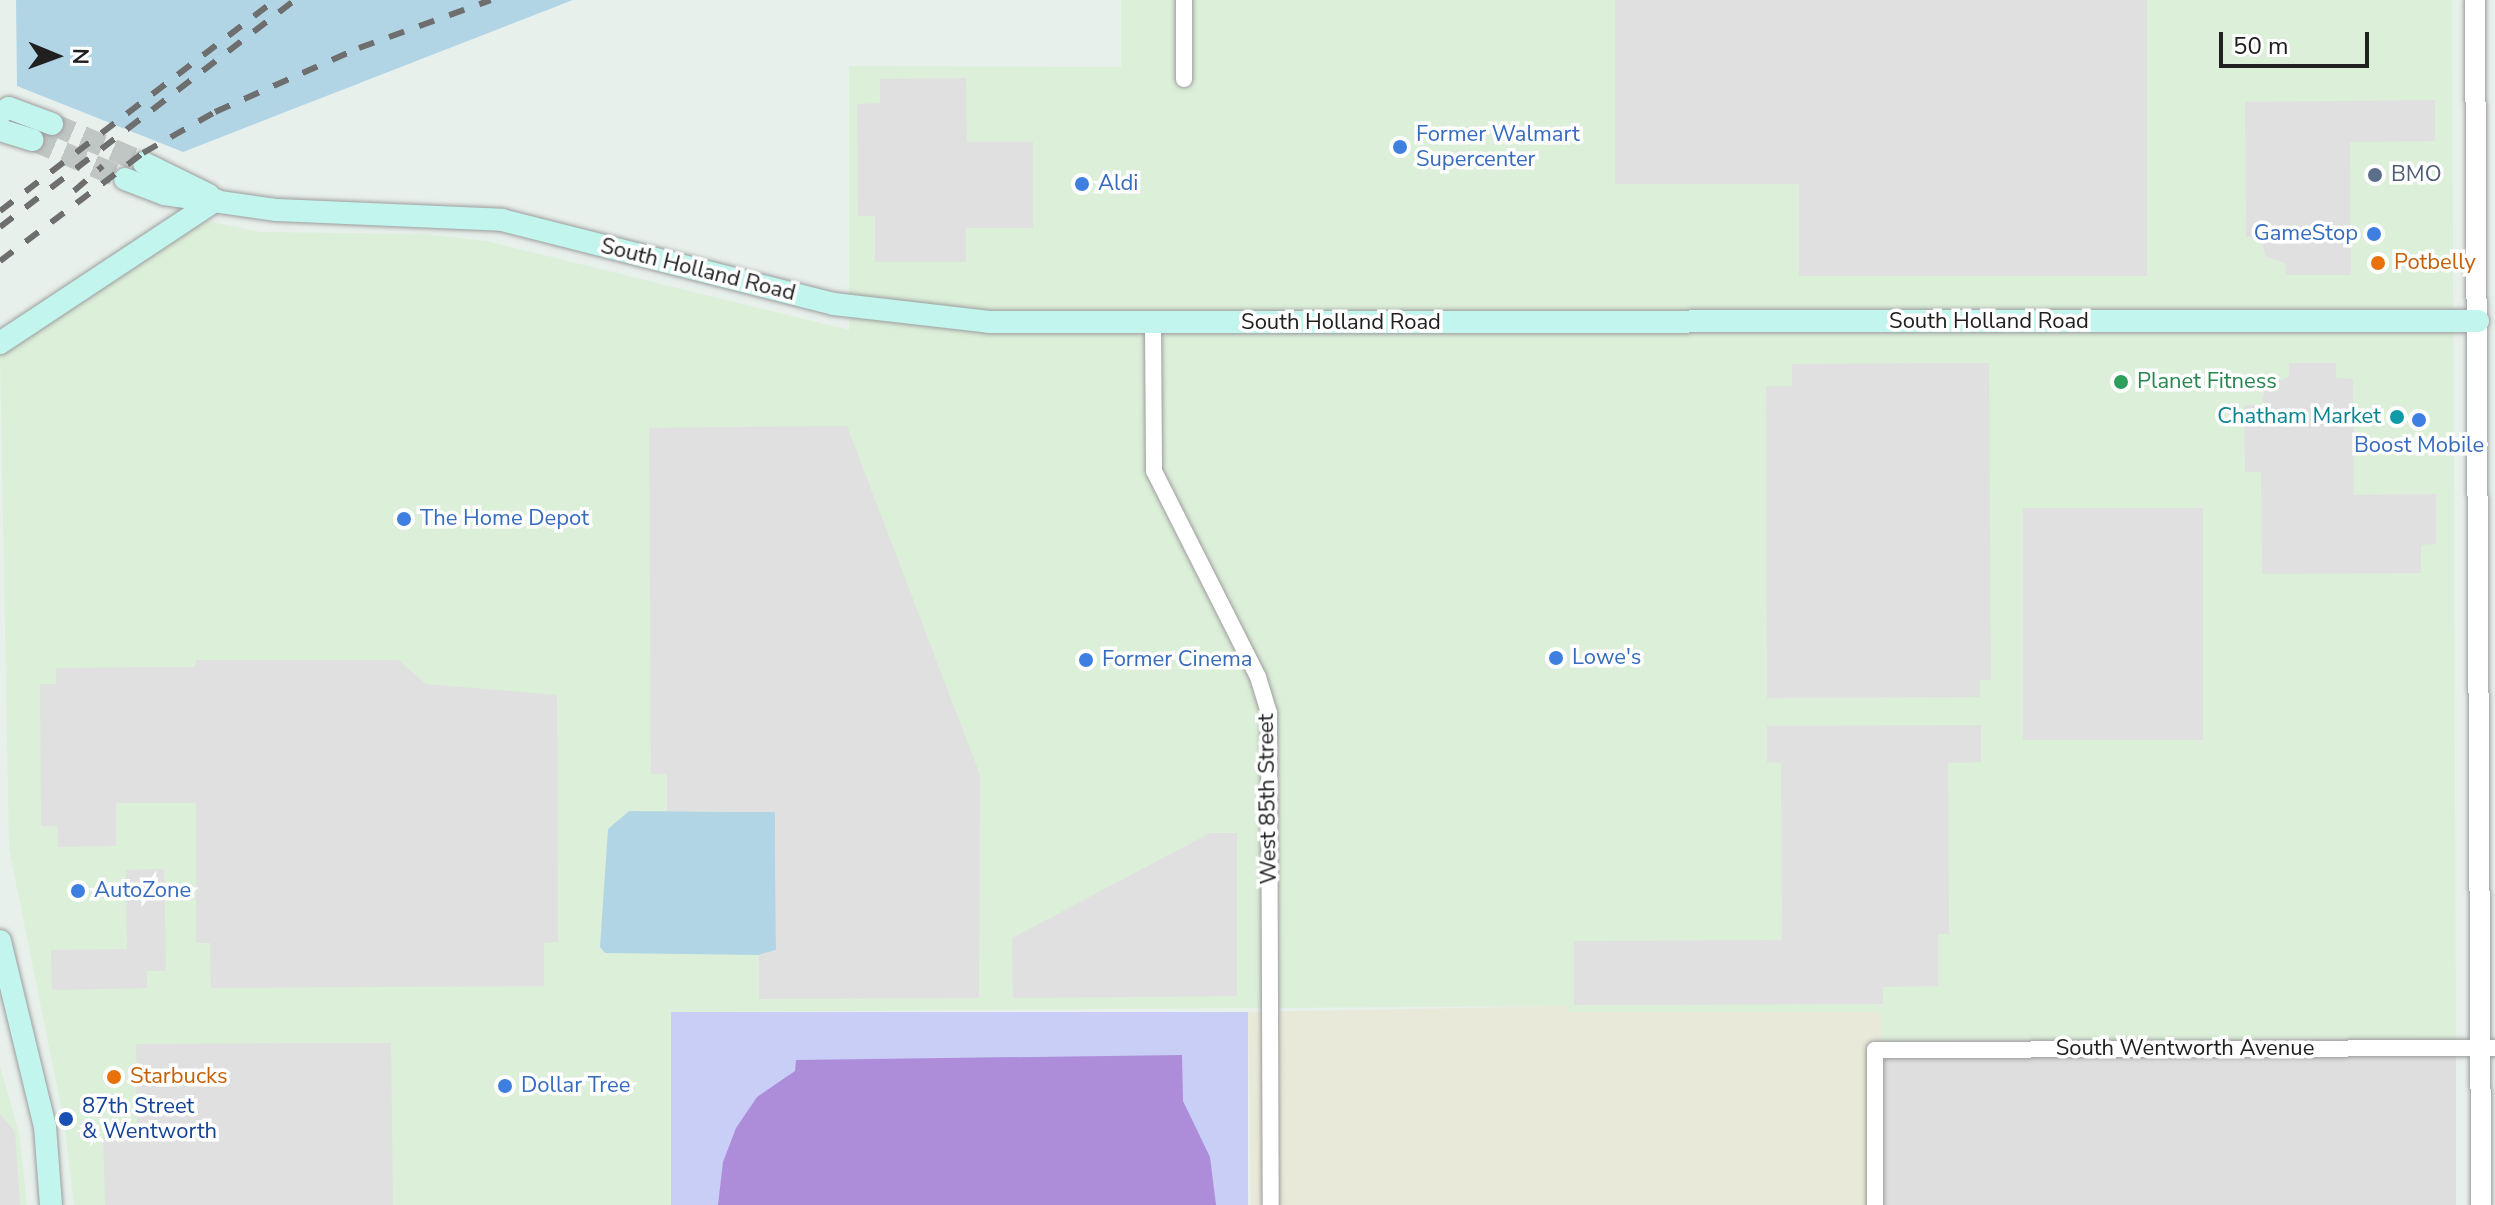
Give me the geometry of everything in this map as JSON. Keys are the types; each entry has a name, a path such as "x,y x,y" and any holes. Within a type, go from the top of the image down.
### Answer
{"main road":[{"path":"0,113 9,108 52,124"},
{"path":"0,130 33,140"},
{"name":"South Holland Road","path":"144,163 216,200"},
{"name":"South Holland Road","path":"125,179 164,194 277,210 502,220 888,313 1009,323 2478,321"},
{"path":"0,343 216,200"},
{"path":"0,941 45,1127 51,1205"}],"street":[{"path":"1184,0 1184,79"},
{"path":"2475,0 2488,1048 2481,1205"},
{"name":"West 85th Street","path":"1153,323 1154,471 1258,677 1269,713 1271,1205"},
{"name":"South Wentworth Avenue","path":"1875,1205 1875,1050 2488,1048"}],"shaded area":[{"path":"16,0 573,0 183,152 17,86"},
{"path":"1121,0 2452,0 2456,1039 1881,1041 1881,1012 1567,1012 1566,1006 672,1012 674,1205 74,1205 64,1121 9,849 0,355 202,220 260,232 426,234 486,241 849,330 849,66 1121,67"},
{"path":"1615,0 2147,0 2147,276 1799,276 1799,184 1615,184"},
{"path":"966,78 967,142 1033,142 1033,228 966,228 966,262 875,262 875,216 858,216 857,104 880,103 880,79"},
{"path":"2435,100 2435,141 2350,142 2351,275 2286,275 2285,263 2266,257 2260,237 2246,237 2245,102"},
{"path":"1989,363 1991,680 1980,680 1980,697 1767,698 1766,386 1792,386 1792,364"},
{"path":"2289,363 2336,363 2336,378 2353,379 2354,495 2436,494 2436,544 2421,545 2421,573 2262,574 2261,472 2245,472 2244,405 2262,405 2265,386 2289,377"},
{"path":"847,426 980,775 979,998 759,999 759,955 776,950 775,812 667,811 667,774 651,774 649,428"},
{"path":"2023,508 2203,508 2203,740 2023,740"},
{"path":"196,660 398,660 426,684 557,695 558,942 544,943 544,986 211,988 210,943 196,943 196,803 116,803 116,846 58,847 57,826 41,826 40,684 56,684 56,668 195,667"},
{"path":"1981,725 1981,762 1948,763 1949,934 1938,934 1938,986 1883,987 1883,1004 1574,1005 1574,941 1782,940 1781,763 1767,762 1767,726"},
{"path":"629,811 775,812 776,950 759,955 605,953 600,947 608,829"},
{"path":"1210,833 1237,833 1237,996 1013,998 1012,938"},
{"path":"164,869 166,971 147,971 147,988 52,990 51,950 127,949 126,870"},
{"path":"1567,1006 1567,1012 1881,1012 1882,1205 1251,1205 1248,1012"},
{"path":"671,1012 1248,1012 1248,1205 671,1205"},
{"path":"1881,1039 2456,1039 2456,1205 1881,1205"},
{"path":"391,1043 393,1205 105,1205 103,1131 137,1130 136,1044"},
{"path":"1182,1055 1183,1101 1210,1157 1216,1205 718,1205 723,1162 736,1128 757,1097 795,1071 796,1060"},
{"path":"0,1066 19,1133 27,1205 0,1205"},
{"path":"0,1114 15,1132 20,1205 0,1205"}],"tunnel":[{"path":"52,124 144,163"},
{"path":"33,140 125,179"}],"railway":[{"path":"0,211 275,0"},
{"path":"0,227 295,0"},
{"path":"0,261 143,153 215,112 359,48 491,0"},
{"path":"74,191 103,166"}],"place":[{"name":"Former Walmart Supercenter","path":"1400,147"},
{"name":"BMO","path":"2375,175"},
{"name":"Aldi","path":"1082,184"},
{"name":"GameStop","path":"2374,234"},
{"name":"Potbelly","path":"2378,263"},
{"name":"Planet Fitness","path":"2121,382"},
{"name":"Chatham Market","path":"2397,417"},
{"name":"Boost Mobile","path":"2419,420"},
{"name":"The Home Depot","path":"404,519"},
{"name":"Lowe's","path":"1556,658"},
{"name":"Former Cinema","path":"1086,660"},
{"name":"AutoZone","path":"78,891"},
{"name":"Starbucks","path":"114,1077"},
{"name":"Dollar Tree","path":"505,1086"},
{"name":"87th Street & Wentworth","path":"66,1119"}]}
